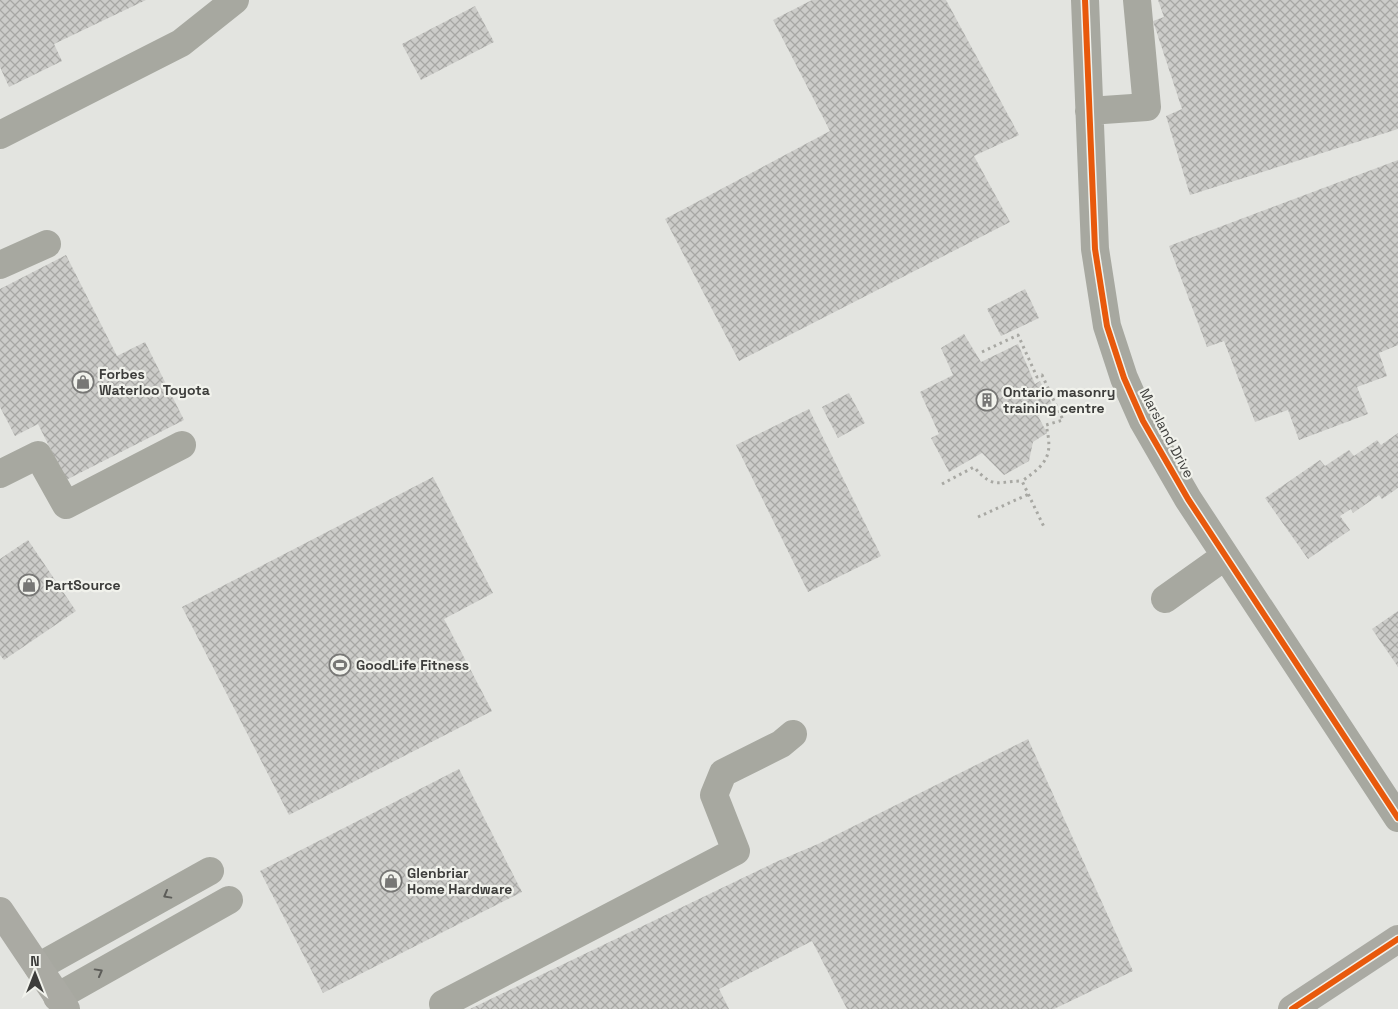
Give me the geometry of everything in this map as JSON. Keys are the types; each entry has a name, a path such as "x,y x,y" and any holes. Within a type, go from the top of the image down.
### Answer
{"main road":[{"path":"0,910 61,1003"},
{"path":"1292,1009 1398,939"}],"street":[{"path":"0,135 181,43 235,0"},
{"name":"Marsland Drive","path":"1085,0 1095,249 1106,326 1124,378 1143,421 1224,557 1398,818"},
{"path":"1089,111 1147,107 1137,0"},
{"path":"0,265 47,244"},
{"path":"4,464 38,456 66,505 182,445"},
{"path":"1165,599 1224,557"},
{"path":"443,1004 736,851 714,795 723,773 781,744 793,734"},
{"path":"38,967 210,871"},
{"path":"61,1003 229,900"}],"path":[{"path":"942,484 974,467 982,477 999,484 1012,480 1022,480 1039,469 1048,456 1050,443 1046,425 1063,420 1042,375 1037,377 1018,335 982,352"},
{"path":"1022,480 1045,529"},
{"path":"978,517 1029,494"}],"building":[{"path":"0,0 146,0 54,44 62,61 9,87 0,67"},
{"path":"812,0 946,0 1019,135 974,156 1010,222 739,361 665,219 830,131 773,20"},
{"path":"1158,0 1398,0 1398,129 1190,195 1166,116 1182,109 1153,21 1164,17"},
{"path":"475,6 494,42 421,80 402,44"},
{"path":"1398,160 1398,345 1379,353 1387,376 1357,387 1368,414 1299,440 1288,410 1255,422 1224,341 1207,347 1169,246"},
{"name":"Forbes Waterloo Toyota","path":"66,255 117,356 145,342 184,420 66,480 38,424 15,436 0,407 0,289"},
{"path":"1025,289 1039,318 1001,336 987,309"},
{"name":"Ontario masonry training centre","path":"964,334 981,362 1018,344 1035,384 1040,381 1054,408 1038,416 1047,433 1033,442 1029,461 1004,475 982,453 949,472 931,438 939,434 920,392 953,375 941,348"},
{"path":"849,393 865,423 838,438 822,407"},
{"path":"809,409 881,556 808,592 736,445"},
{"path":"1398,433 1398,488 1382,499 1379,495 1353,513 1351,509 1340,516 1350,530 1308,559 1265,498 1320,460 1325,466 1349,450 1354,456 1377,440 1381,445"},
{"name":"GoodLife Fitness","path":"433,477 493,593 444,619 492,711 289,815 182,607"},
{"name":"PartSource","path":"28,540 76,611 4,660 0,655 0,559"},
{"path":"1398,611 1398,667 1372,629"},
{"path":"1028,739 1133,971 1054,1009 847,1009 812,941 719,989 729,1009 470,1009 778,861 818,844"},
{"name":"Glenbriar Home Hardware","path":"459,769 522,892 323,993 260,871"}],"cycle path":[{"path":"1085,0 1095,249 1107,326 1124,378 1143,421 1188,499 1398,818"},
{"path":"1292,1009 1398,939"}],"place":[{"name":"Forbes Waterloo Toyota","path":"83,382"},
{"name":"Ontario masonry training centre","path":"987,400"},
{"name":"PartSource","path":"29,585"},
{"name":"GoodLife Fitness","path":"340,665"},
{"name":"Glenbriar Home Hardware","path":"391,881"}]}
